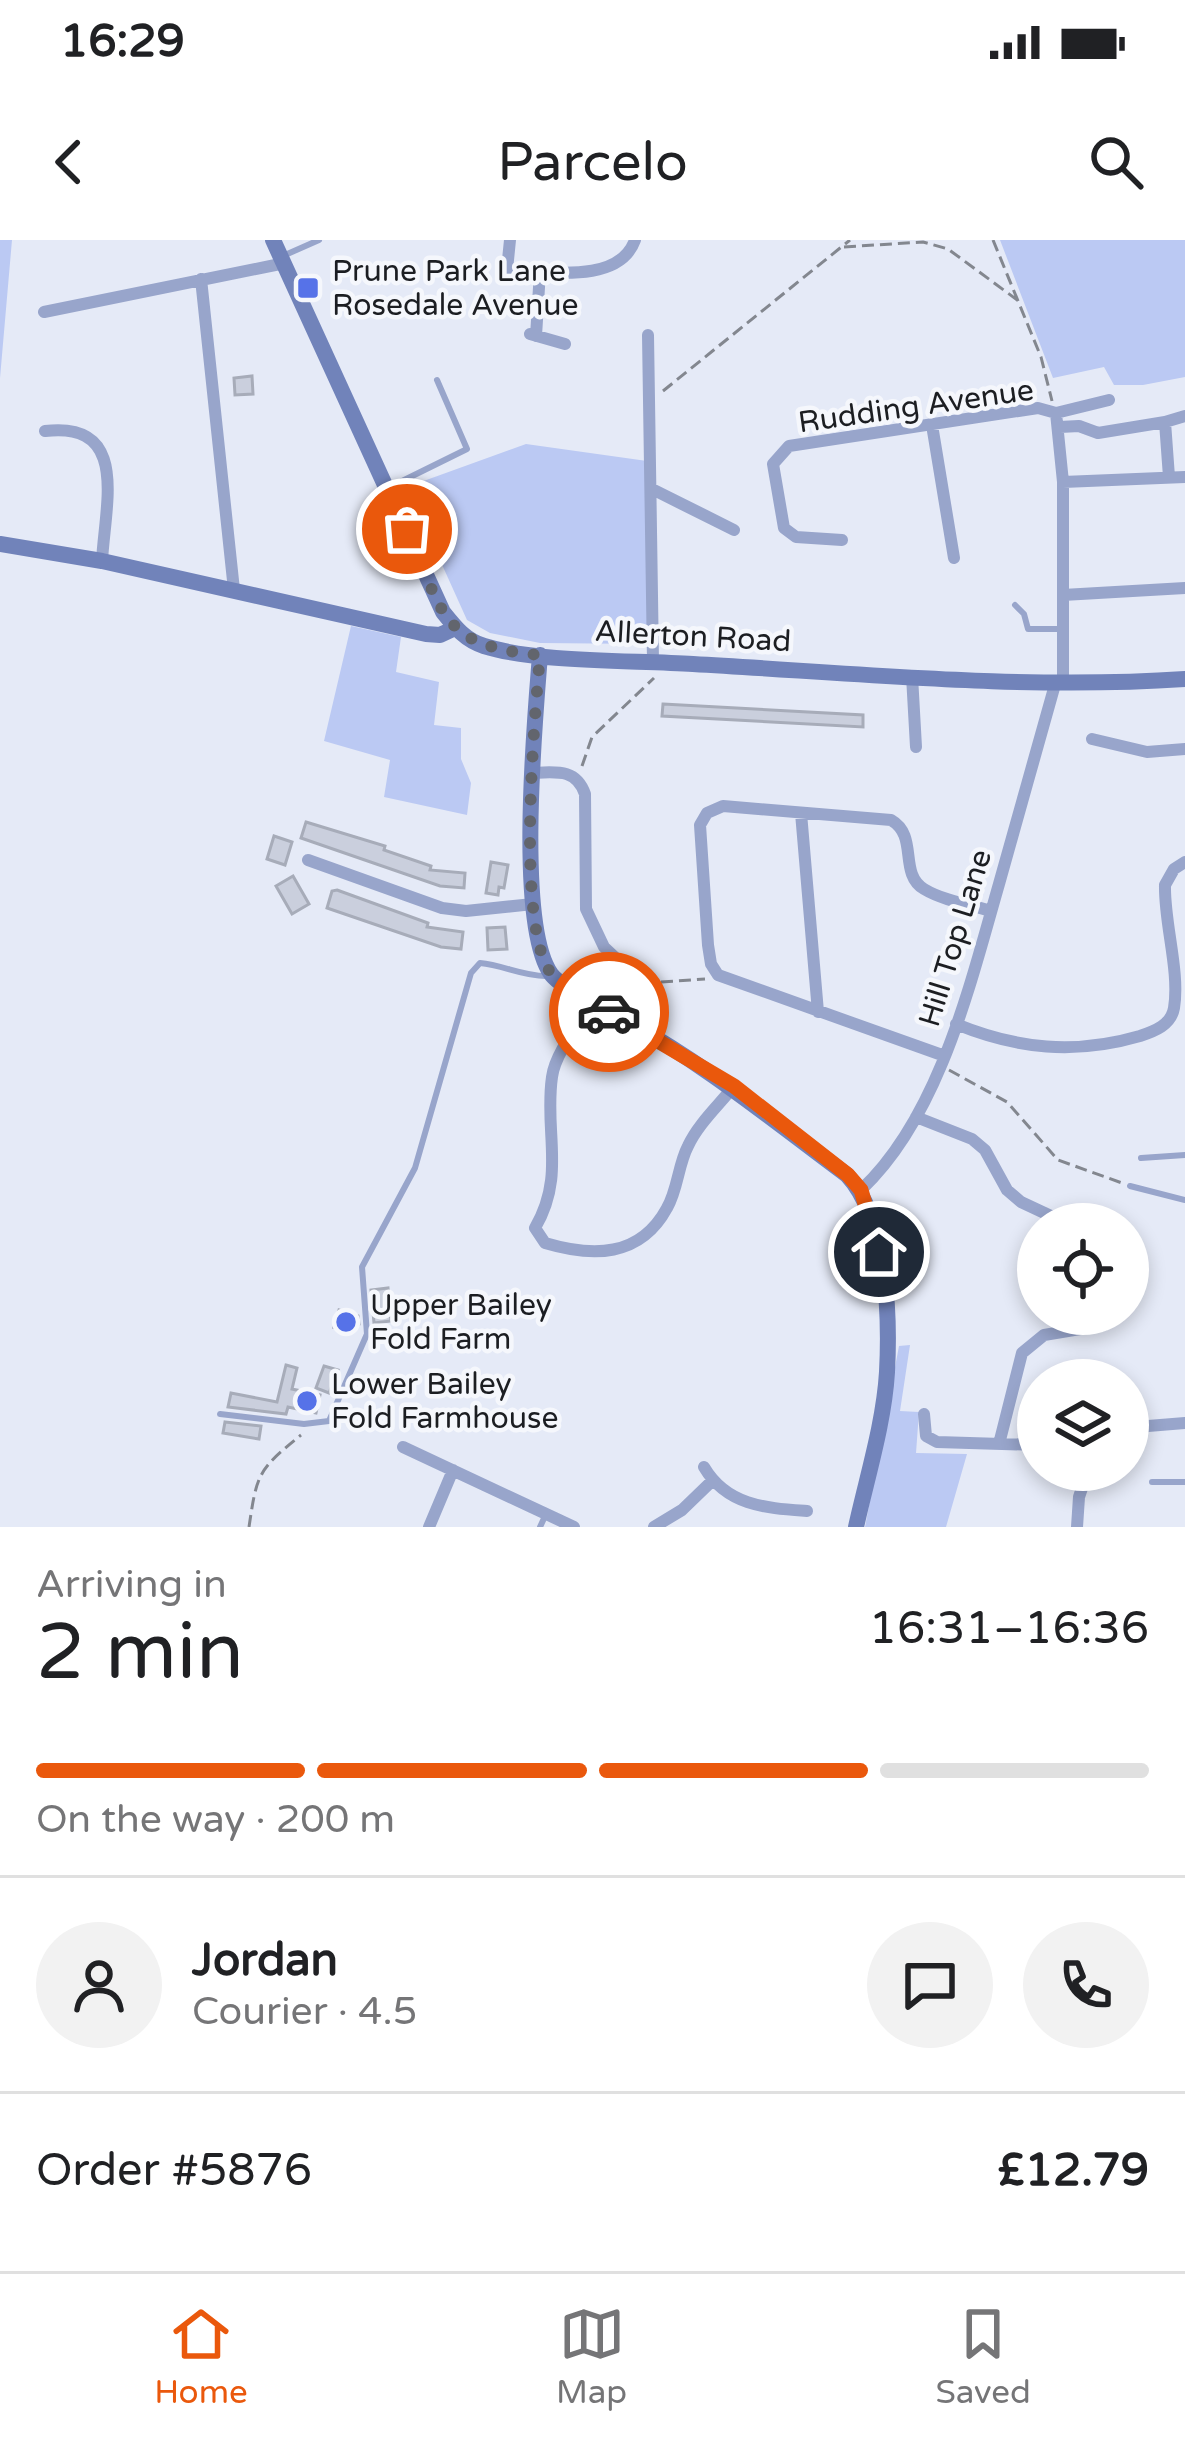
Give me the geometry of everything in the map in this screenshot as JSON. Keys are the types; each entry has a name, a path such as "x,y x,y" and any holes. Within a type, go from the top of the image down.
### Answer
{"street":[{"path":"510,240 507,270 540,271 607,269 630,256 635,240"},
{"path":"44,312 201,279 280,253 443,612 455,628"},
{"path":"540,271 532,335 565,344"},
{"path":"201,279 234,590"},
{"path":"648,335 662,662"},
{"path":"1058,420 1109,400"},
{"name":"Rudding Avenue","path":"842,540 796,537 784,528 773,464 789,446 1038,408 1058,420"},
{"path":"1058,420 1098,434 1185,416"},
{"name":"Hill Top Lane","path":"861,1190 890,1162 916,1117 956,1024 1059,681 1063,482 1058,420"},
{"path":"1165,422 1169,477"},
{"path":"932,425 954,558"},
{"path":"45,431 67,429 86,433 98,442 107,475 102,561"},
{"path":"1063,482 1185,476"},
{"path":"652,489 734,530"},
{"name":"Allerton Road","path":"0,544 102,561 425,634 440,635 455,628 478,645 540,655 912,676 1185,679"},
{"path":"1063,595 1185,587"},
{"path":"540,655 531,773 533,904 538,942 552,976 734,1086 861,1190 884,1277 887,1373 856,1527"},
{"path":"912,676 916,747"},
{"path":"1092,739 1147,752 1185,749"},
{"path":"531,773 559,772 577,779 585,794 586,909 604,947 652,993 656,1004 646,1032"},
{"path":"940,1059 721,977 712,968 708,945 700,825 707,814 723,806 896,822 906,834 912,873 919,884 991,911"},
{"path":"801,813 818,1012"},
{"path":"308,860 442,908 466,911 533,904"},
{"path":"956,1024 1010,1043 1042,1048 1116,1043 1154,1032 1174,1006 1178,964 1165,885 1174,869 1185,862"},
{"path":"593,1001 552,1071 555,1170 544,1213 535,1228 545,1244 601,1254 626,1246 650,1230 668,1207 688,1144 734,1086"},
{"path":"916,1117 972,1139 985,1150 1007,1190 1023,1203"},
{"path":"999,1444 1022,1353 1044,1335"},
{"path":"924,1414 926,1436 937,1442 1017,1444"},
{"path":"1149,1426 1185,1423"},
{"path":"403,1447 543,1521 574,1527"},
{"path":"704,1467 712,1481 741,1501 807,1511"},
{"path":"428,1527 453,1470"},
{"path":"654,1527 682,1510 712,1481"},
{"path":"1076,1527 1081,1491"}],"lane":[{"path":"280,253 319,240"},
{"path":"388,487 467,449 436,380"},
{"path":"1015,605 1024,614 1028,629 1063,629"},
{"path":"220,1414 328,1421 367,1334 362,1267 415,1168 471,973 479,964 498,965 526,976 552,976"},
{"path":"1141,1158 1185,1155"},
{"path":"1130,1186 1185,1200"},
{"path":"1152,1482 1185,1482"}],"path":[{"path":"648,404 850,240"},
{"path":"993,240 1041,357 1058,420"},
{"path":"842,247 922,242 948,249 1020,302"},
{"path":"577,779 592,737 662,662"},
{"path":"641,984 721,977"},
{"path":"940,1059 1007,1102 1058,1160 1130,1186"},
{"path":"249,1527 256,1478 271,1459 316,1423"}],"shaded area":[{"path":"0,240 12,240 0,378"},
{"path":"1000,240 1185,240 1185,377 1114,385 1104,367 1053,378"},
{"path":"526,444 647,461 648,644 540,643 490,633 467,620 407,487"},
{"path":"351,626 401,637 396,672 439,682 434,725 461,728 461,759 471,783 467,815 384,797 390,760 324,741"},
{"path":"910,1345 900,1411 919,1412 916,1453 967,1454 946,1527 865,1527 899,1346"}],"building":[{"path":"252,376 253,394 235,395 234,378"},
{"path":"663,704 863,715 863,727 662,716"},
{"path":"306,822 385,846 384,850 431,866 430,870 465,873 464,888 440,886 301,838"},
{"path":"274,836 292,842 285,865 267,859"},
{"path":"491,862 508,865 498,895 486,893"},
{"path":"293,876 309,904 292,914 276,886"},
{"path":"332,891 428,923 427,927 463,932 461,949 441,947 327,908"},
{"path":"505,927 507,949 488,950 487,928"},
{"path":"388,1288 391,1321 374,1323 371,1290"},
{"name":"Upper Bailey Fold Farm","path":"339,1310 358,1316 359,1324 334,1327"},
{"path":"286,1365 297,1368 292,1389 320,1395 316,1413 288,1407 286,1414 228,1407 231,1393 277,1402"},
{"path":"324,1366 338,1370 329,1393 316,1388"},
{"path":"225,1422 261,1426 259,1439 223,1433"}],"way so far":[{"path":"407,529 443,612 465,638 478,645 540,655 531,759 538,942 552,976 609,1012"}],"place":[{"name":"Prune Park Lane Rosedale Avenue","path":"308,288"},
{"name":"Upper Bailey Fold Farm","path":"346,1322"},
{"name":"Lower Bailey Fold Farmhouse","path":"307,1401"}],"route":[{"path":"609,1012 734,1086 848,1175 861,1190 879,1252"}]}
